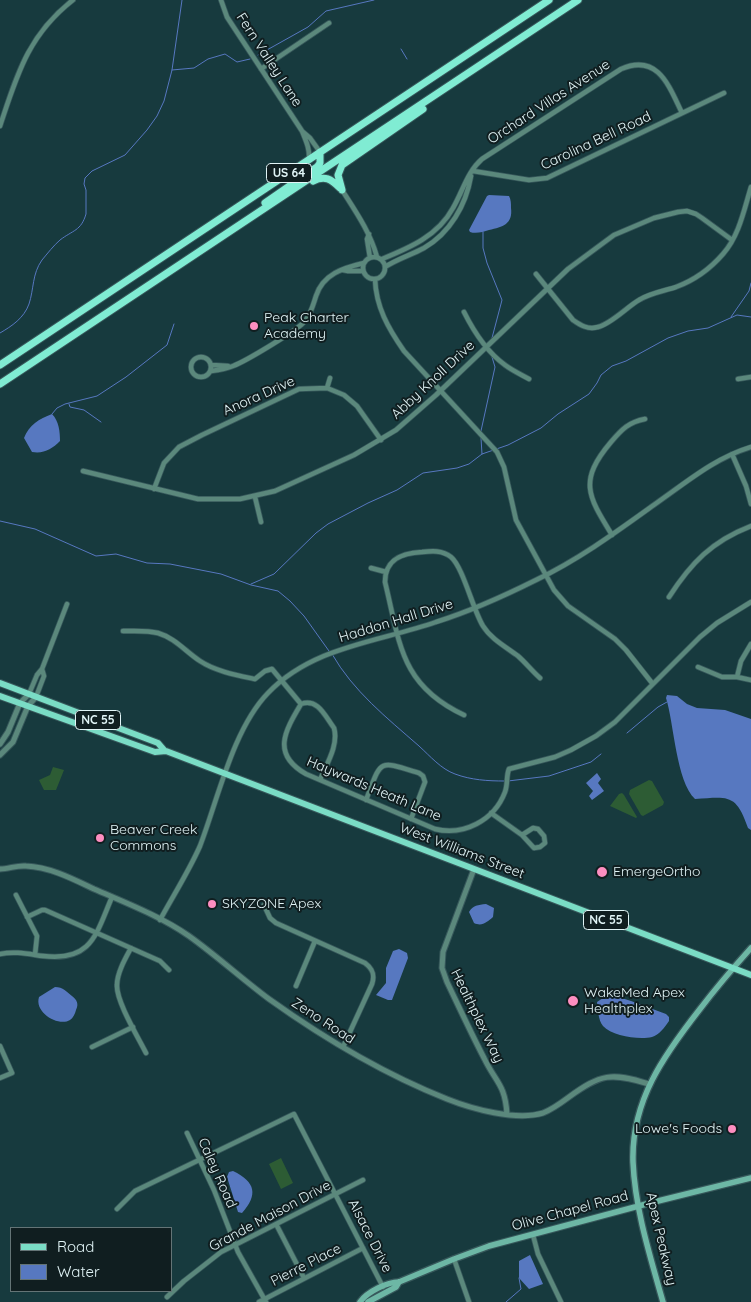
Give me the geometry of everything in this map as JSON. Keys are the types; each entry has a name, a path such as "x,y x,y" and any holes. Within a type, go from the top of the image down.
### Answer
{"highway":[{"name":"US 64","path":"0,363 549,0"},
{"name":"US 64","path":"0,384 578,0"},
{"path":"342,190 338,175 342,165 445,94 481,65"},
{"path":"238,226 264,204 317,167 320,163 320,152"},
{"path":"295,189 324,178 330,179 342,190"},
{"path":"0,388 38,359"}],"main road":[{"name":"West Williams Street","path":"0,683 158,743 164,750 751,976"},
{"name":"West Williams Street","path":"0,696 155,752 164,750"},
{"name":"Apex Peakway","path":"663,1302 638,1206 633,1162 638,1121 649,1084 665,1055 733,968 751,948"},
{"name":"Olive Chapel Road","path":"360,1302 363,1298 392,1282 399,1282 454,1258 489,1246 751,1178"},
{"name":"Olive Chapel Road","path":"368,1302 396,1287 399,1282"}],"street":[{"path":"0,126 22,63 30,48 45,28 73,0"},
{"name":"Fern Valley Lane","path":"221,0 227,17 302,131 310,153 308,160"},
{"path":"261,69 329,23"},
{"name":"Orchard Villas Avenue","path":"380,258 421,241 431,234 453,209 466,180 485,157 626,66 638,64 648,66 660,74 668,83 682,113"},
{"name":"Carolina Bell Road","path":"472,173 529,180 546,178 724,93"},
{"name":"Fern Valley Lane","path":"302,131 310,138 320,152"},
{"path":"364,263 364,271 368,277 375,279 382,276 386,267 425,247 443,233 452,223 464,202 472,173"},
{"path":"536,274 573,320 589,328 598,327 642,298 701,275 725,252 732,240 739,227 751,187"},
{"path":"342,190 373,240 380,258 386,267"},
{"name":"Abby Knoll Drive","path":"84,472 182,496 212,500 255,497 288,486 381,440 440,391 568,269 614,235 634,225 662,216 687,211 696,214 732,240"},
{"path":"446,218 452,223"},
{"path":"369,234 367,239 370,258"},
{"path":"211,368 209,360 201,356 196,358 191,366 194,373 204,376 211,368 232,366 300,326 309,316 318,291 324,281 334,273 364,263 370,258 380,258"},
{"path":"343,270 364,271"},
{"path":"375,279 377,301 392,334 404,351 497,452 504,467 516,520 554,590 563,602 615,639 652,683"},
{"path":"464,312 476,334 504,365 530,380"},
{"path":"738,379 751,377"},
{"path":"330,378 327,388 344,395 357,406 381,440"},
{"name":"Anora Drive","path":"154,489 164,464 186,442 292,392 307,388 327,388"},
{"path":"612,535 591,497 591,474 599,456 624,428 634,421 645,419"},
{"name":"Haddon Hall Drive","path":"160,920 199,848 239,738 254,711 268,693 281,681 298,668 326,654 398,635 474,608 545,576 612,535 700,472 732,454 751,447"},
{"path":"732,454 746,486 751,504"},
{"path":"255,497 261,522"},
{"path":"669,597 688,570 707,550 725,538 751,526"},
{"path":"464,715 438,701 421,685 408,666 398,635 386,582 386,572 394,559 406,554 435,551 452,558 458,567 483,626 490,635 518,656 540,678"},
{"path":"371,568 386,572"},
{"name":"Haywards Heath Lane","path":"301,704 285,732 284,748 294,766 320,780 434,829 453,831 474,825 491,813 505,792 508,769 555,757 586,742 615,722 700,637 717,623 751,602"},
{"path":"0,744 8,732 20,703 29,694 37,675 42,669 67,604"},
{"path":"123,631 159,633 175,641 200,661 231,674 255,679 265,671 272,669 301,704 311,702 317,705 334,728 336,733 334,746 320,780"},
{"path":"737,677 741,661 751,644"},
{"path":"698,667 722,677 737,677 751,680"},
{"path":"0,755 13,742 28,706 36,697 44,676 42,669"},
{"path":"366,800 377,771 384,764 419,773 423,776 425,782 411,819"},
{"path":"491,813 522,835 534,848 540,847 545,843 544,836 538,829 533,828 522,835"},
{"name":"Zeno Road","path":"0,869 26,866 44,869 70,878 160,920 189,936 270,1000 343,1047 394,1076 470,1107 507,1114 531,1115 545,1112 589,1082 605,1077 624,1077 649,1084"},
{"name":"Healthplex Way","path":"474,869 445,944 442,968 485,1060 502,1088 507,1114"},
{"path":"16,895 36,936 35,955"},
{"path":"0,954 15,952 67,957 91,942 97,933 112,897"},
{"path":"264,906 270,918 276,923 365,963 374,974 372,984 343,1047"},
{"path":"27,917 45,910 160,961 169,970"},
{"path":"296,986 316,941"},
{"path":"131,948 119,973 117,984 120,998 146,1053"},
{"path":"92,1047 133,1027"},
{"path":"0,1046 12,1074 0,1078"},
{"name":"Alsace Drive","path":"200,1159 294,1114 383,1286"},
{"name":"Caley Road","path":"188,1133 214,1190 235,1244 266,1300"},
{"path":"117,1209 135,1190 200,1159"},
{"name":"Grande Maison Drive","path":"167,1298 184,1281 214,1257 235,1244 363,1180"},
{"path":"276,1224 304,1278"},
{"path":"532,1235 538,1254 561,1302"},
{"name":"Pierre Place","path":"259,1302 363,1248"},
{"path":"454,1258 469,1302"}],"green space":[{"path":"53,767 64,770 56,790 44,790 39,780 50,775"},
{"path":"649,780 652,781 664,802 663,805 643,816 629,794 630,790"},
{"path":"622,793 636,818 610,806 619,794"},
{"path":"281,1158 293,1183 281,1189 269,1164"}],"water":[{"path":"489,195 509,196 511,213 509,221 499,228 475,233 470,232 469,230"},
{"path":"52,414 58,423 60,441 48,450 32,452 24,438 26,433 35,423"},
{"path":"667,695 677,696 687,704 697,708 725,710 751,719 751,830 748,828 744,817 735,803 723,798 695,799 689,791 676,751"},
{"path":"597,773 601,779 598,783 604,791 592,800 589,796 593,791 586,783"},
{"path":"486,904 494,908 493,917 482,924 474,923 469,912 478,905"},
{"path":"399,949 407,953 408,958 392,1000 388,1000 376,995 386,983 386,968 393,951"},
{"path":"55,987 65,990 74,998 77,1004 74,1016 65,1022 49,1017 40,1008 38,1003 39,997"},
{"path":"609,994 666,1014 669,1017 669,1021 659,1033 652,1037 619,1035 601,1024 598,1014 597,1002"},
{"path":"233,1171 241,1175 250,1184 252,1189 251,1200 242,1213 238,1212 227,1177 229,1172"},
{"path":"530,1255 543,1284 529,1289 519,1278 519,1261"}],"waterway":[{"path":"0,333 17,321 27,309 36,271 42,260 58,242 82,224 86,214 85,178 92,171 125,155 157,116 164,101 172,70 182,0"},
{"path":"258,55 308,27 326,11 374,0"},
{"path":"401,49 407,59"},
{"path":"172,70 194,68 208,59 225,54 237,62 250,59"},
{"path":"483,232 483,248 487,263 502,300 492,338"},
{"path":"731,317 749,291 751,283"},
{"path":"251,584 274,574 316,533 328,524 397,490 423,473 457,468 469,464 482,454 508,445 541,428 558,414 589,394 601,375 612,366 626,361 668,338 688,331 708,328 737,315 751,317"},
{"path":"52,414 57,408 65,404 97,396 126,377 167,345 174,324"},
{"path":"481,431 495,367 492,357"},
{"path":"69,404 70,407 84,410 101,422"},
{"path":"481,438 482,454"},
{"path":"0,521 35,529 96,556 116,554 147,563 170,564 221,574 251,585 278,591 304,616 329,651"},
{"path":"332,654 360,692 440,766 467,778 504,781"},
{"path":"627,733 658,707 667,702"},
{"path":"508,781 549,776 591,762 601,754"},
{"path":"506,1302 521,1289 519,1278"}],"place":[{"name":"Peak Charter Academy","path":"254,326"},
{"name":"Beaver Creek Commons","path":"100,838"},
{"name":"EmergeOrtho","path":"602,872"},
{"name":"SKYZONE Apex","path":"212,904"},
{"name":"WakeMed Apex Healthplex","path":"573,1001"},
{"name":"Lowe's Foods","path":"732,1129"}]}
